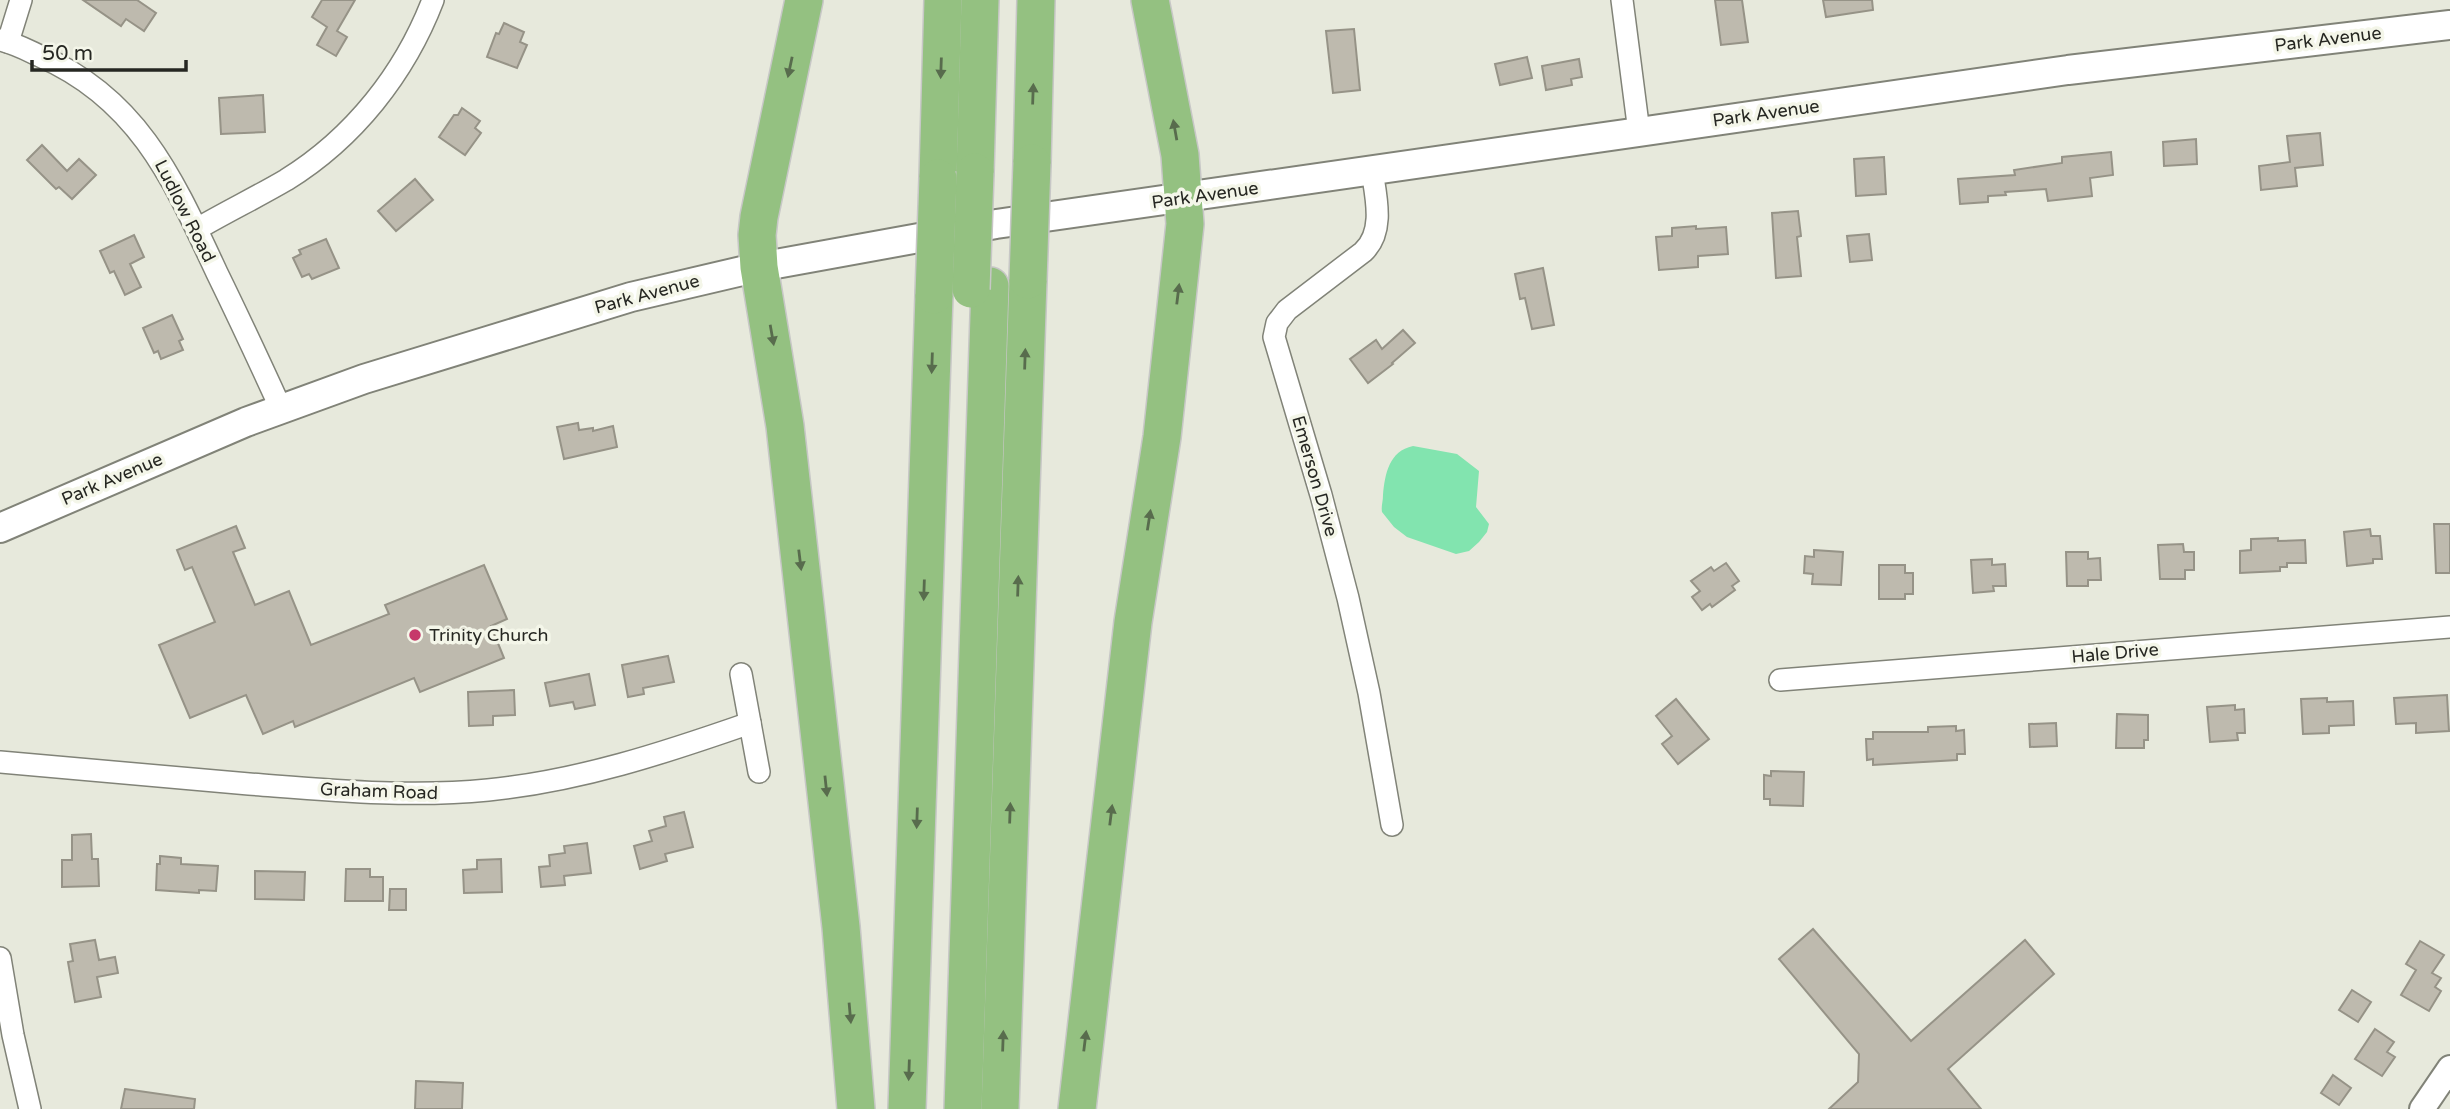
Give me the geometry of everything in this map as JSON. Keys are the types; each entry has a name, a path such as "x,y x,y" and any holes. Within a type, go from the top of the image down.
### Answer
{"highway":[{"path":"804,0 757,235 759,267 779,381 808,626 844,952 856,1109"},
{"path":"907,1109 943,0"},
{"path":"980,0 985,170"},
{"path":"944,1109 985,170 1000,0"},
{"path":"1000,1109 1036,0"},
{"path":"1077,1109 1133,622 1162,438 1184,247 1185,198 1180,155 1150,0"},
{"path":"963,1109 981,287"}],"main road":[{"name":"Park Avenue","path":"0,528 281,408 364,379 631,297 759,267 971,228 1639,131 2068,70 2450,24"}],"street":[{"path":"4,41 21,0"},
{"path":"197,229 288,179 334,144 382,95 418,35 433,0"},
{"path":"1622,0 1639,131"},
{"name":"Ludlow Road","path":"4,41 64,66 96,88 128,118 161,160 197,229 281,408"},
{"name":"Emerson Drive","path":"1372,171 1377,213 1373,242 1287,310 1277,323 1274,337 1321,495 1348,598 1369,693 1392,825"},
{"name":"Hale Drive","path":"1780,680 2450,627"},
{"path":"741,674 759,772"},
{"name":"Graham Road","path":"0,762 334,791 458,793 515,787 601,770 663,753 750,723"},
{"path":"0,958 13,1035 30,1109"},
{"path":"2422,1109 2450,1068"}],"shaded area":[{"path":"1413,446 1457,454 1479,471 1476,507 1489,524 1487,532 1469,551 1456,554 1407,537 1394,527 1382,512 1385,479 1390,464 1398,453"}],"building":[{"path":"83,0 137,0 156,13 144,31 126,19 121,26"},
{"path":"322,0 355,0 337,31 347,37 336,56 317,45 327,27 312,17"},
{"path":"1715,0 1742,0 1748,42 1721,45"},
{"path":"1823,0 1872,0 1873,10 1826,17"},
{"path":"504,23 524,32 520,42 527,45 517,68 487,57 496,33 499,34"},
{"path":"1354,29 1360,90 1333,93 1326,31"},
{"path":"1527,57 1532,78 1500,85 1495,64"},
{"path":"1579,59 1582,77 1571,79 1572,85 1546,90 1542,66"},
{"path":"263,95 265,132 221,134 219,98"},
{"path":"462,108 480,121 475,128 481,133 465,155 439,137"},
{"path":"2320,133 2323,165 2295,168 2297,186 2261,190 2259,166 2290,162 2287,136"},
{"path":"2196,139 2197,164 2164,166 2163,142"},
{"path":"42,145 67,171 79,159 96,175 72,199 59,187 56,189 27,160"},
{"path":"2111,152 2113,175 2090,178 2092,196 2048,201 2046,189 2005,192 2006,195 1988,196 1988,202 1960,204 1958,179 2015,175 2014,170 2062,163 2062,157"},
{"path":"1884,157 1886,194 1856,196 1854,159"},
{"path":"415,179 433,200 396,231 378,211"},
{"path":"1798,211 1801,236 1797,237 1801,276 1776,278 1772,213"},
{"path":"1696,226 1696,229 1726,227 1728,254 1698,256 1698,267 1659,270 1656,237 1672,236 1672,228"},
{"path":"1869,234 1872,260 1850,262 1847,236"},
{"path":"134,235 144,257 130,264 141,287 125,295 114,271 110,273 100,251"},
{"path":"326,239 339,268 312,279 309,274 302,277 293,258 301,254 299,250"},
{"path":"1543,268 1554,325 1532,329 1525,298 1520,299 1515,274"},
{"path":"172,315 183,339 179,341 183,350 161,359 158,351 154,353 143,328"},
{"path":"1403,330 1415,343 1368,383 1350,359 1376,340 1382,349"},
{"path":"578,423 579,430 593,428 593,431 613,426 617,447 564,459 557,427"},
{"path":"2434,524 2450,524 2450,573 2436,573"},
{"name":"Trinity Church","path":"236,526 245,548 233,552 255,605 289,591 311,645 389,614 385,605 484,565 507,619 491,626 504,658 420,692 414,678 295,727 293,721 263,734 246,695 190,718 159,645 215,622 192,567 185,570 177,550"},
{"path":"2370,529 2371,536 2380,536 2382,559 2373,559 2373,563 2347,566 2344,532"},
{"path":"2278,538 2278,541 2305,540 2306,563 2287,563 2287,567 2280,567 2280,571 2240,573 2240,551 2251,550 2251,539"},
{"path":"2183,544 2184,552 2194,552 2194,570 2185,570 2185,579 2160,579 2158,545"},
{"path":"1814,550 1843,552 1841,585 1812,584 1813,574 1804,573 1805,556 1814,557"},
{"path":"2066,552 2088,552 2088,559 2100,558 2101,580 2088,580 2088,586 2067,586"},
{"path":"1992,559 1992,565 2005,564 2006,586 1993,586 1994,591 1973,593 1971,560"},
{"path":"1726,563 1739,581 1732,586 1735,590 1712,607 1710,604 1702,610 1692,597 1700,591 1691,581 1711,567 1714,571"},
{"path":"1879,565 1905,565 1905,573 1913,573 1913,594 1905,594 1905,599 1879,599"},
{"path":"668,656 674,682 643,688 644,694 628,697 622,665"},
{"path":"589,674 595,705 575,709 573,702 550,706 545,683"},
{"path":"514,690 515,715 493,716 493,725 469,726 468,692"},
{"path":"2447,695 2449,731 2416,733 2416,723 2396,724 2394,698"},
{"path":"2327,698 2327,702 2353,701 2354,725 2329,726 2329,733 2303,734 2301,699"},
{"path":"1676,699 1709,739 1678,764 1662,744 1672,736 1656,716"},
{"path":"2235,705 2235,710 2244,709 2245,733 2237,733 2238,740 2210,742 2207,707"},
{"path":"2117,714 2148,715 2148,740 2144,740 2144,748 2116,748"},
{"path":"2056,723 2057,746 2030,747 2029,724"},
{"path":"1956,726 1956,731 1964,730 1965,754 1957,754 1957,760 1873,765 1873,759 1867,760 1866,739 1873,739 1873,732 1928,732 1928,727"},
{"path":"1771,771 1804,772 1803,806 1770,805 1770,799 1764,799 1764,775 1771,776"},
{"path":"684,812 693,847 665,854 667,861 640,869 634,846 652,841 649,831 666,826 664,817"},
{"path":"91,834 92,859 98,859 99,886 62,887 62,860 72,860 72,835"},
{"path":"587,843 591,873 564,876 565,885 541,887 539,867 550,866 549,855 565,853 564,846"},
{"path":"160,856 181,858 181,864 218,866 216,891 199,890 199,893 156,890"},
{"path":"501,859 502,892 464,893 463,870 477,869 477,860"},
{"path":"346,869 370,869 370,877 383,877 383,901 345,901"},
{"path":"255,871 305,872 304,900 255,899"},
{"path":"390,889 406,889 406,910 389,910"},
{"path":"1813,929 1911,1041 2025,940 2054,974 1948,1069 1981,1109 1829,1109 1858,1082 1859,1054 1779,959"},
{"path":"95,940 99,960 115,957 118,973 97,977 101,997 75,1002 68,962 73,961 70,944"},
{"path":"2420,941 2444,955 2432,973 2441,978 2435,987 2441,991 2429,1011 2401,995 2416,970 2406,964"},
{"path":"2352,990 2371,1002 2358,1022 2339,1010"},
{"path":"2375,1029 2394,1042 2387,1052 2395,1057 2382,1076 2355,1059"},
{"path":"2333,1075 2351,1088 2339,1105 2321,1093"},
{"path":"416,1081 463,1083 462,1109 415,1109"},
{"path":"125,1089 195,1099 194,1109 121,1109"}],"place":[{"name":"Trinity Church","path":"415,635"}]}
